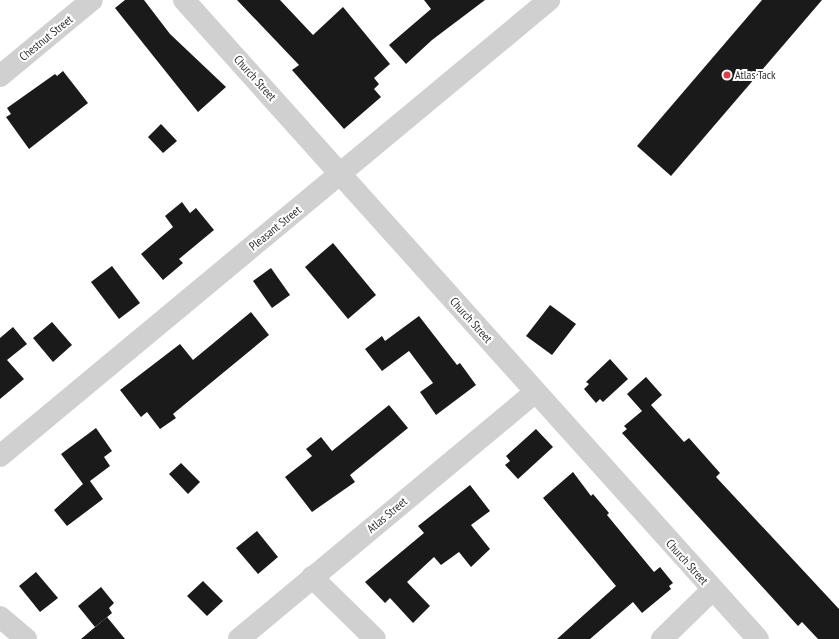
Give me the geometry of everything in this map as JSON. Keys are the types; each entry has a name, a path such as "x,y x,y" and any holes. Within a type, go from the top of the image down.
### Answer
{"street":[{"name":"Chestnut Street","path":"0,76 92,0"},
{"name":"Church Street","path":"184,0 712,590 758,639"},
{"name":"Pleasant Street","path":"0,456 342,175 550,0"},
{"name":"Atlas Street","path":"239,639 535,392"},
{"path":"312,577 375,639"},
{"path":"662,639 712,590"},
{"path":"0,617 26,639"}],"building":[{"path":"125,0 144,0 170,34 226,87 198,112 115,8"},
{"path":"237,0 280,0 313,35 343,7 390,64 374,78 379,84 374,89 381,97 344,129 292,70 299,65"},
{"path":"424,0 485,0 432,40 406,64 389,45 431,9"},
{"name":"Atlas Tack","path":"762,0 822,0 671,176 637,146"},
{"path":"63,71 88,103 29,149 6,117 11,114 7,108 55,74 57,76"},
{"path":"161,124 177,141 163,153 148,137"},
{"path":"182,202 190,213 196,208 214,230 179,259 183,263 163,280 141,254 173,227 165,216"},
{"path":"333,243 376,295 348,319 305,267"},
{"path":"112,266 140,303 119,319 91,282"},
{"path":"271,268 290,295 272,308 253,281"},
{"path":"550,305 576,324 552,355 526,336"},
{"path":"251,312 269,335 173,414 176,418 160,429 147,412 141,417 120,390 180,344 193,360"},
{"path":"419,316 457,365 460,363 476,385 436,415 420,392 433,383 409,351 382,371 365,349 382,336 385,341"},
{"path":"52,322 72,345 53,362 33,338"},
{"path":"13,327 27,344 7,360 24,379 0,399 0,338"},
{"path":"610,359 628,379 603,402 600,399 596,403 584,389 589,384 586,382"},
{"path":"646,377 662,395 651,405 684,442 689,438 720,473 716,477 839,609 839,639 818,639 802,622 798,626 622,433 627,429 624,426 642,411 627,394"},
{"path":"389,405 408,428 350,475 355,482 312,512 285,477 312,456 306,449 321,437 332,451"},
{"path":"96,428 112,451 104,457 110,466 90,481 103,499 67,526 54,510 83,484 61,454"},
{"path":"536,429 553,447 518,479 505,465 510,461 506,456"},
{"path":"181,463 200,482 188,494 169,474"},
{"path":"573,472 591,496 593,494 609,513 607,515 654,572 660,567 673,583 669,586 671,589 642,613 633,602 590,639 557,639 616,586 543,498"},
{"path":"470,485 490,511 471,525 490,549 471,567 459,552 441,565 434,557 407,582 430,606 413,623 390,598 385,603 365,582 424,533 418,526"},
{"path":"257,531 278,557 258,574 236,548"},
{"path":"36,572 58,598 40,612 19,586"},
{"path":"203,581 223,601 207,616 187,596"},
{"path":"101,587 114,603 109,608 112,613 95,627 78,606"},
{"path":"107,617 125,639 81,639"}],"place":[{"name":"Atlas Tack","path":"727,75"}]}
